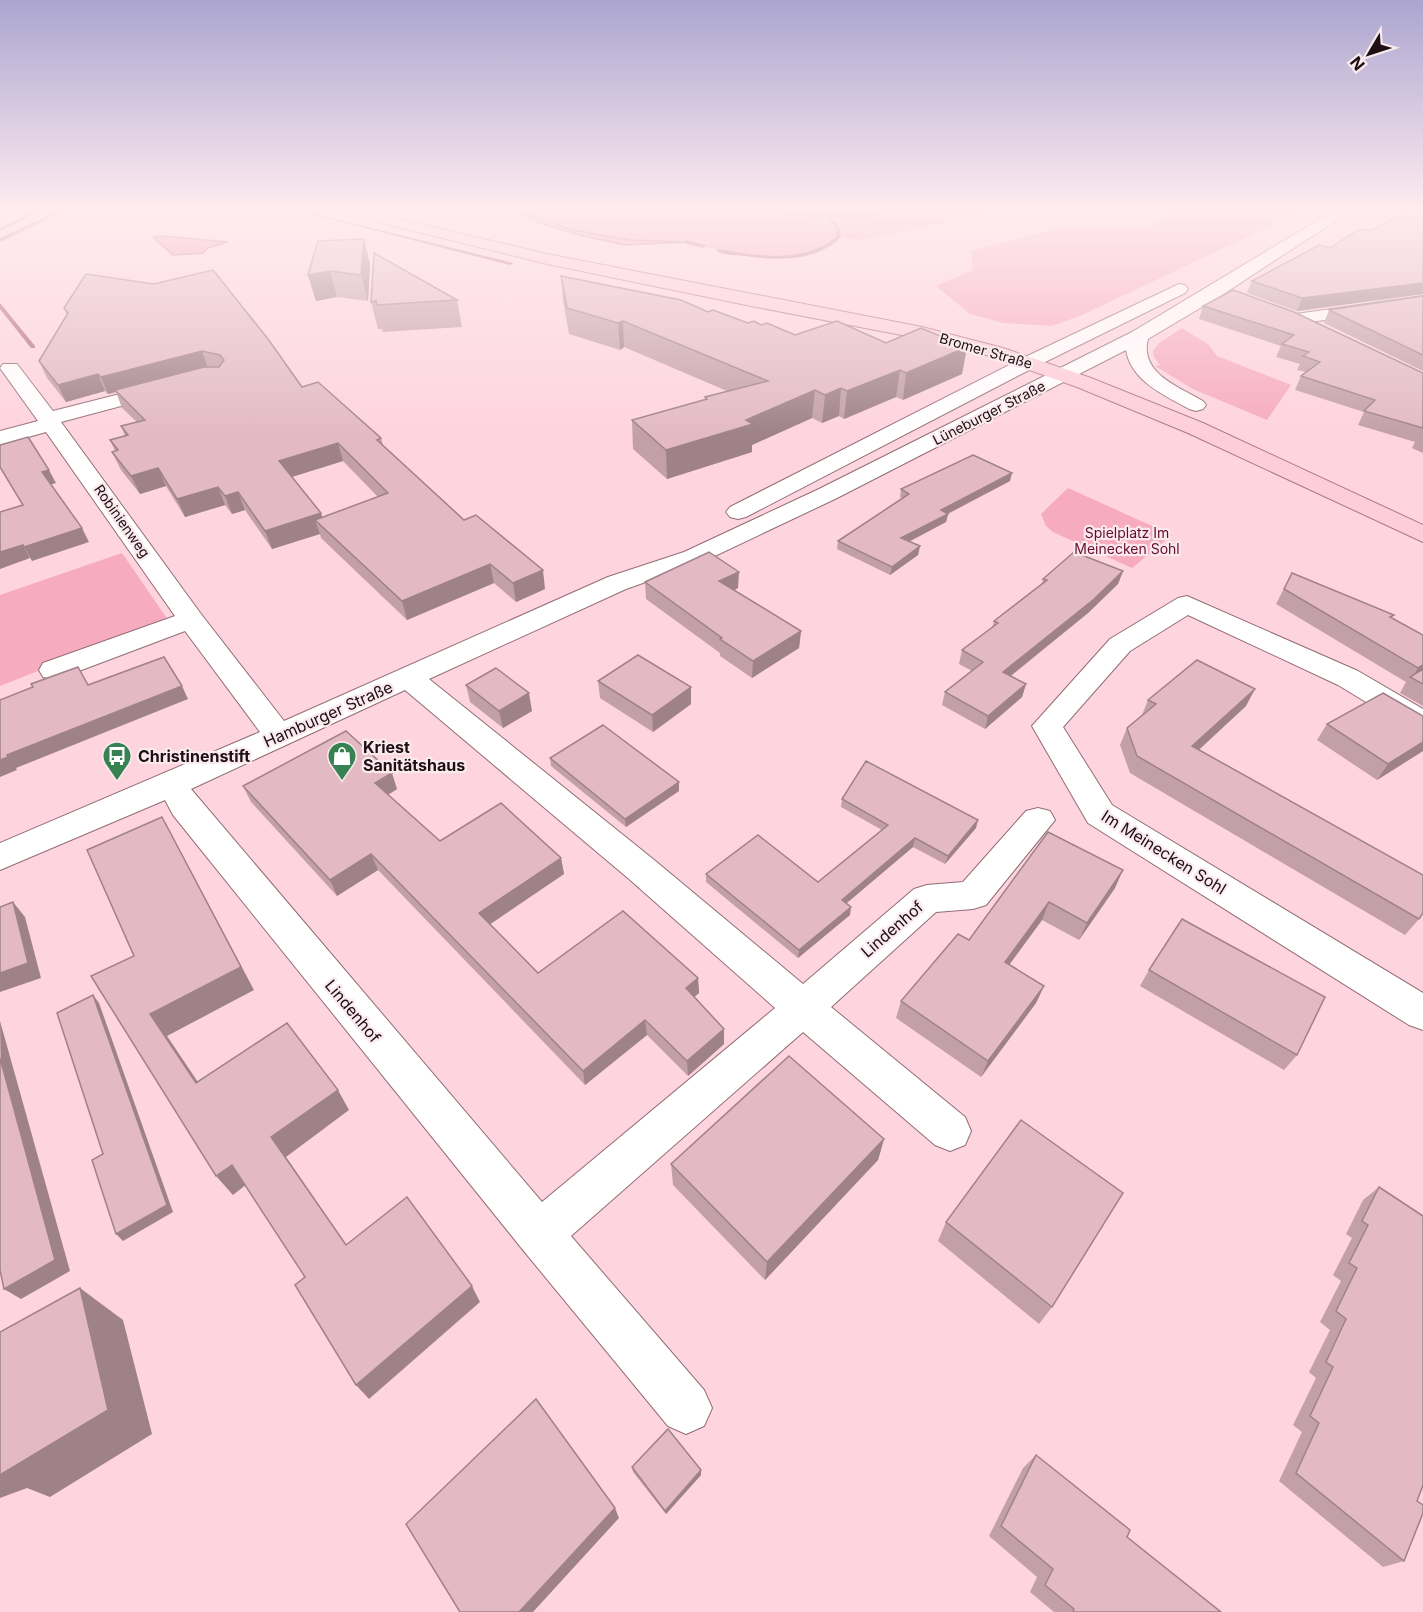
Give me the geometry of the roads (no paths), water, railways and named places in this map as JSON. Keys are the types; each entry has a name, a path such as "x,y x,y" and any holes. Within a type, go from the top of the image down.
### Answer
{"main road":[{"name":"Bromer Straße","path":"675,285 918,332 979,347 1028,363 1243,447 1423,535"},
{"name":"Bromer Straße","path":"738,285 932,320 1053,352 1205,409"},
{"path":"1310,457 1423,512"}],"street":[{"name":"Lüneburger Straße","path":"556,612 617,583 675,547 746,508 1028,363 1187,285"},
{"name":"Lüneburger Straße","path":"617,583 693,557 827,494 1139,336 1225,285"},
{"path":"1216,291 1236,297"},
{"path":"1296,319 1423,301"},
{"path":"1275,311 1328,335"},
{"path":"1139,336 1135,345 1135,354 1139,365 1150,376 1205,409"},
{"name":"Robinienweg","path":"10,368 191,620 279,736"},
{"path":"0,438 187,382"},
{"name":"Im Meinecken Sohl","path":"1423,723 1348,678 1187,604 1120,645 1047,726 1100,814 1423,1013"},
{"name":"Hamburger Straße","path":"0,857 172,784 556,612"},
{"path":"52,670 191,620"},
{"path":"409,678 641,869 802,1008 950,1131"},
{"name":"Lindenhof","path":"172,784 199,824 686,1408"},
{"name":"Lindenhof","path":"539,1234 927,898 973,895 1038,820"}],"waterway":[{"path":"0,305 33,347"}],"place":[{"name":"Christinenstift","path":"117,782"},
{"name":"Kriest Sanitätshaus","path":"342,782"}],"park label":[{"name":"Spielplatz Im Meinecken Sohl","path":"1127,542"}]}
